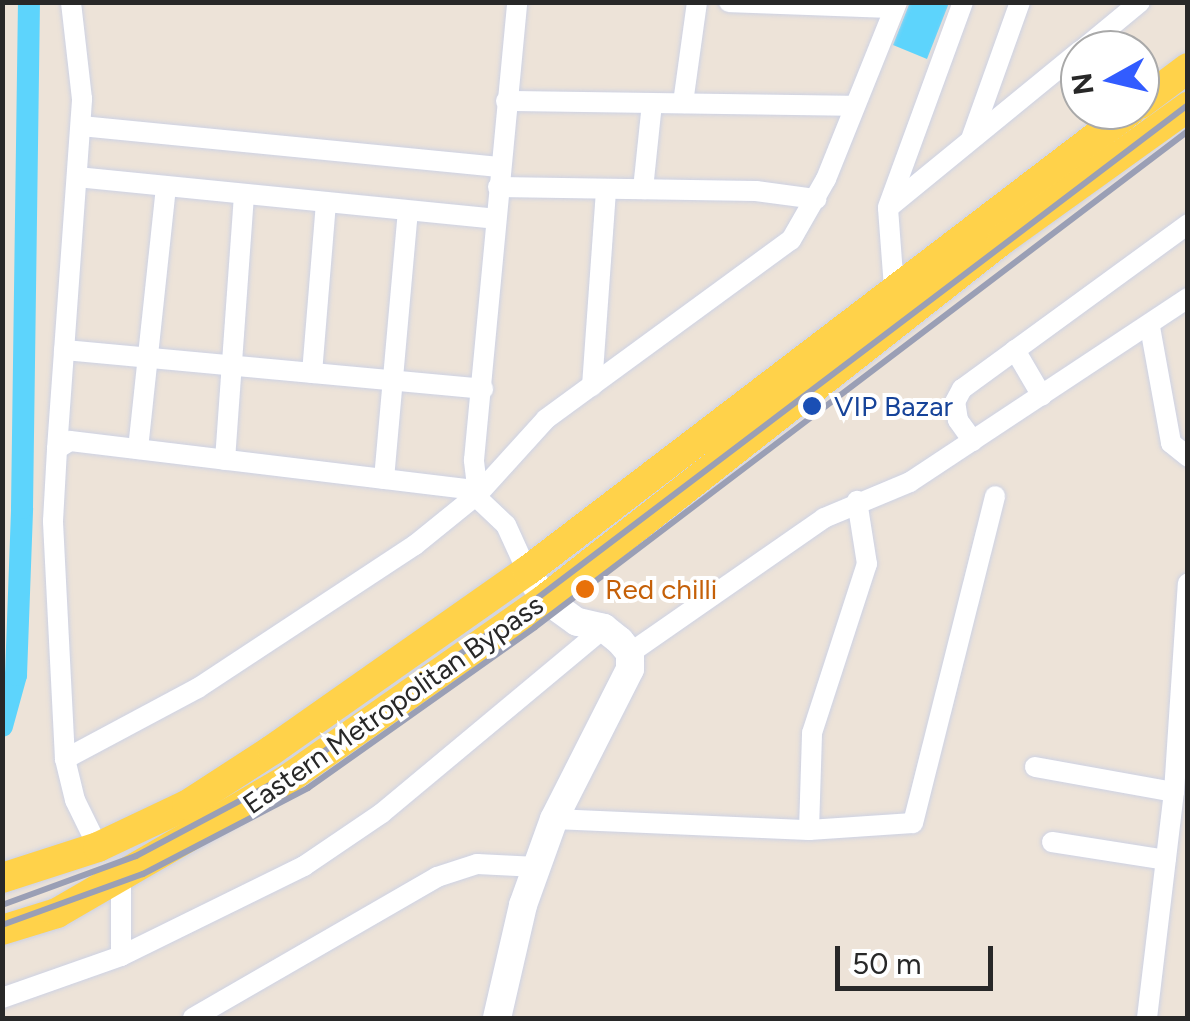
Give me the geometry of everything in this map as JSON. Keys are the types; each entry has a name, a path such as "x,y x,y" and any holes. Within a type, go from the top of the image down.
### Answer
{"main road":[{"path":"1160,89 1188,68"},
{"name":"Eastern Metropolitan Bypass","path":"4,930 57,912 121,876 194,819 288,779 545,599 1002,240 1188,107"},
{"path":"4,877 194,819 272,750 527,571 1105,130"},
{"path":"498,1018 537,867 554,819 630,668 630,652 604,628 577,622 545,599 527,571"},
{"path":"272,750 288,779"}],"street":[{"path":"71,2 81,126 57,449 52,468 66,760 75,800 98,847"},
{"path":"517,2 474,460 478,494 506,525 527,571"},
{"path":"683,103 697,2"},
{"path":"66,760 320,611 478,494 527,436 763,265 790,240 816,199 896,5 729,2"},
{"path":"894,288 888,208 963,2"},
{"path":"970,141 1020,2"},
{"path":"1106,30 1140,2"},
{"path":"888,208 1060,68"},
{"path":"506,101 854,106"},
{"path":"643,189 652,103"},
{"path":"81,126 606,188 816,199"},
{"path":"77,177 495,219"},
{"path":"138,450 166,186"},
{"path":"592,386 606,188"},
{"path":"225,460 244,195"},
{"path":"312,373 326,204"},
{"path":"384,480 408,212"},
{"path":"974,441 954,402 962,389 1188,224"},
{"path":"630,652 857,501 910,482 1150,327 1188,298"},
{"path":"1150,327 1171,443 1188,458"},
{"path":"64,350 483,389"},
{"path":"1015,350 1042,396"},
{"path":"57,449 70,442 478,494"},
{"path":"554,819 809,830 896,829 913,823 922,808 995,496"},
{"path":"809,830 812,733 867,564 857,501"},
{"path":"1147,1018 1177,802 1188,583"},
{"path":"2,998 121,956 245,899 342,842 604,628"},
{"path":"1035,766 1177,802"},
{"path":"1052,842 1166,860"},
{"path":"193,1018 437,877 477,864 537,867"},
{"path":"121,876 121,956"}],"water":[{"path":"910,2 949,3 927,59 893,45"}],"waterway":[{"path":"2,726 16,675 29,2"}],"railway":[{"path":"2,905 136,856 298,770 523,609 1188,105"},
{"path":"2,925 143,874 308,788 535,627 1188,131"}],"place":[{"name":"VIP Bazar","path":"812,406"},
{"name":"Red chilli","path":"585,589"}]}
